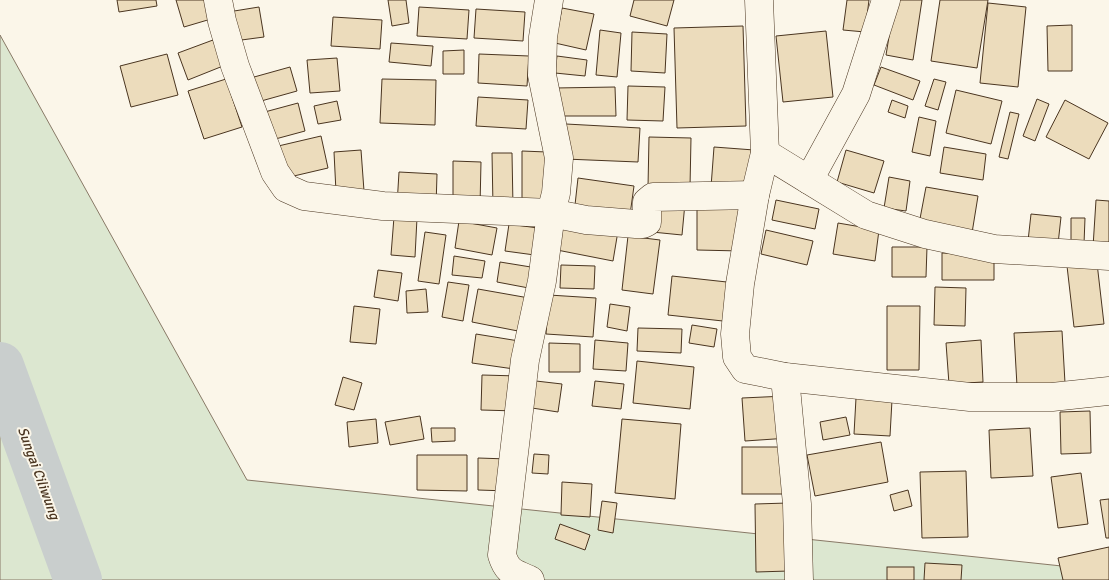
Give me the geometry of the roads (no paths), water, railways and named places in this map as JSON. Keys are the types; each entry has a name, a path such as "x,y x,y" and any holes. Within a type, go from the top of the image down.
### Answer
{"street":[{"path":"218,0 235,66 275,172 286,188 304,196 383,206 551,213 586,220 643,224 647,222 648,200 652,197 755,195"},
{"path":"530,580 514,573 506,566 502,555 525,360 542,281 551,213 556,193 559,158 542,75 543,37 549,0"},
{"path":"759,0 765,153 755,195 740,284 735,334 737,357 745,369 785,377 970,396 1052,397 1109,391"},
{"path":"809,180 856,94 886,0"},
{"path":"765,153 866,215 926,234 994,249 1109,256"},
{"path":"785,377 797,504 799,580"}],"waterway":[{"name":"Sungai Ciliwung","path":"0,366 78,580"}]}
